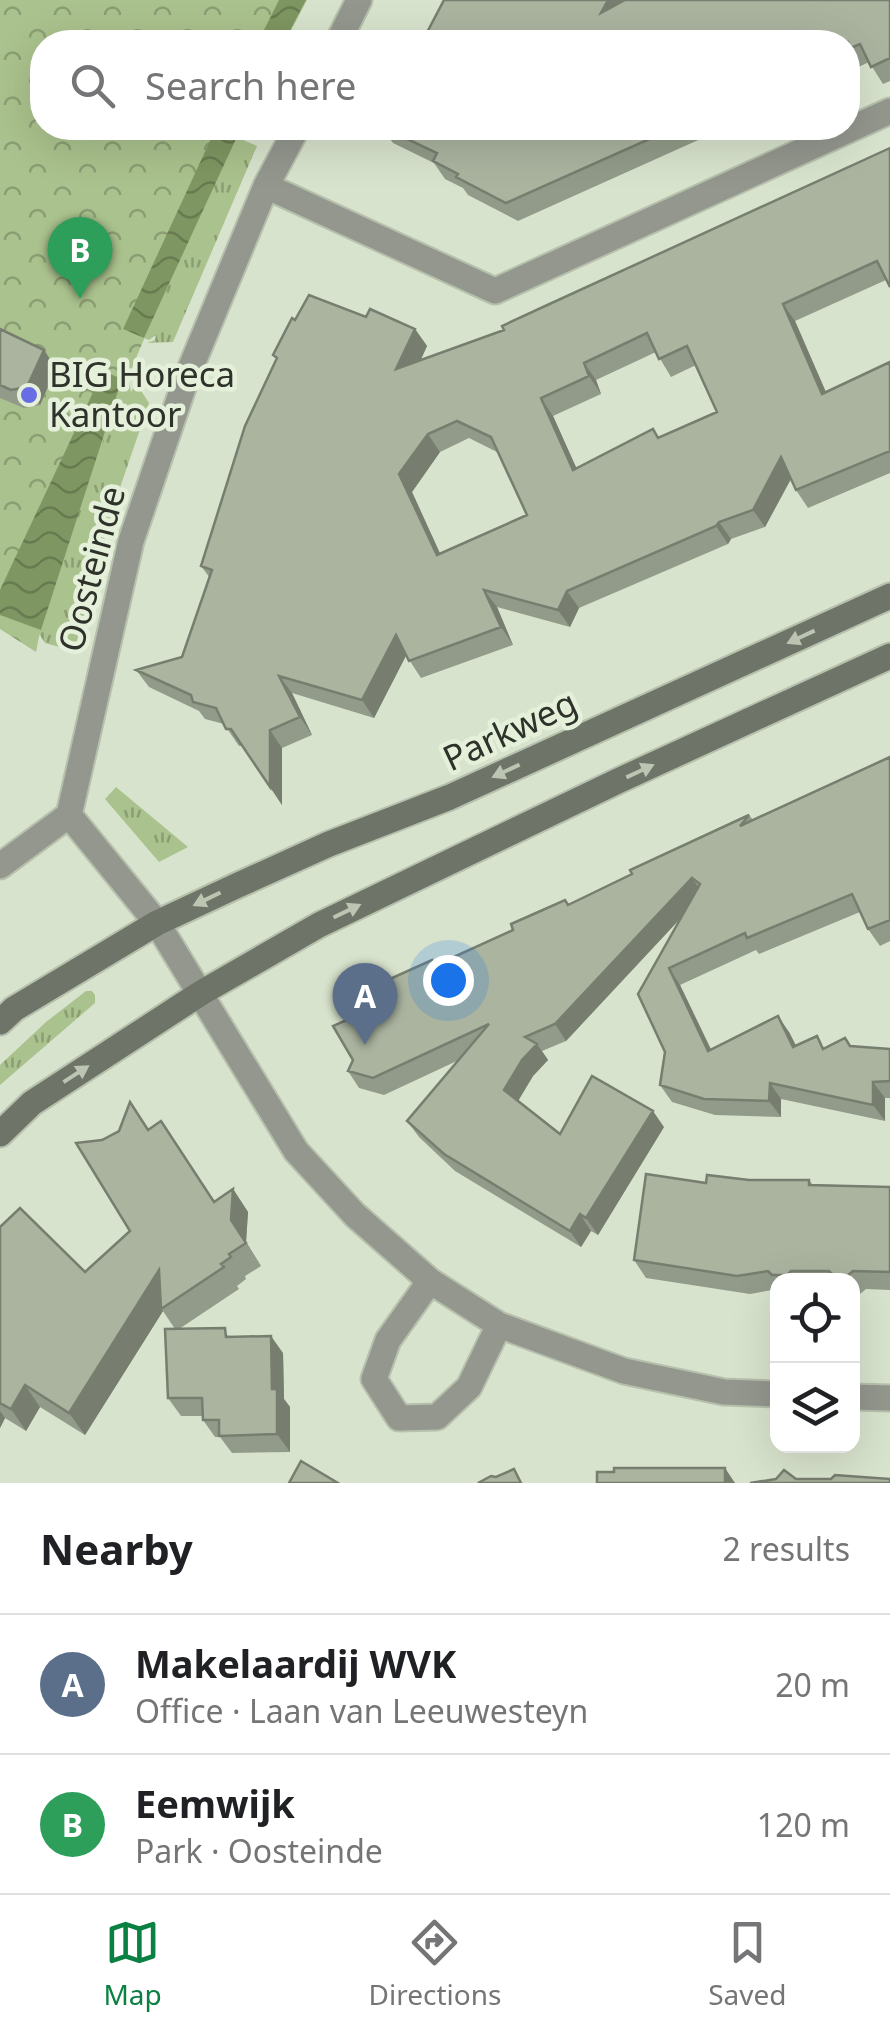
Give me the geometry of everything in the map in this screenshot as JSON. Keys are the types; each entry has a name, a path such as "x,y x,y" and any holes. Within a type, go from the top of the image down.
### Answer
{"street":[{"path":"344,30 359,0"},
{"path":"860,125 890,111"},
{"name":"Oosteinde","path":"68,815 131,541 186,379 266,186 291,140"},
{"path":"266,186 496,291 827,140"},
{"name":"Parkweg","path":"158,923 329,844 450,797 890,596"},
{"path":"0,1134 32,1103 201,993 319,925 890,656"},
{"path":"0,866 68,815 158,923 296,1152 355,1216 430,1280 499,1325 624,1371 724,1392 770,1394"},
{"path":"0,1022 158,923"},
{"path":"430,1280 388,1340 374,1380 399,1418 437,1417 469,1388 499,1325"},
{"path":"860,1396 890,1398"}],"green space":[{"path":"0,0 307,0 291,30 30,30 30,140 235,140 127,379 51,593 36,652 0,629"},
{"path":"235,140 257,146 173,342 147,343 155,340 156,335 149,340 144,338"},
{"path":"122,379 129,381 131,392 136,383 149,403 113,508 74,651 45,643 39,634"},
{"path":"116,787 188,847 159,862 105,799"},
{"path":"86,991 95,995 95,1003 0,1085 0,1065"}],"water":[{"path":"279,0 306,0 290,30 264,30"},
{"path":"210,140 235,140 144,338 123,329"},
{"path":"103,371 122,379 41,630 0,615 0,590"}],"building":[{"path":"444,0 608,0 601,13 625,0 890,0 890,58 871,67 860,44 860,30 428,30"},
{"path":"409,140 647,140 506,203 433,161 437,153"},
{"path":"890,148 890,287 877,261 783,304 822,394 890,362 890,451 796,490 781,457 753,510 567,591 558,610 484,590 501,627 409,661 396,635 362,700 279,676 300,717 270,730 270,787 231,729 226,729 216,708 193,702 191,695 136,670 182,657 212,570 201,566 245,426 277,358 273,355 309,295 366,317 370,309 415,329 396,369 504,330 502,326","holes":["647,333 659,359 687,346 717,412 658,438 653,429 573,470 541,398 589,376 584,363","457,421 491,437 527,515 437,555 399,474 428,434"]},
{"path":"0,329 44,350 27,387 11,390 0,385"},
{"path":"890,757 890,920 868,929 852,894 747,938 745,933 669,968 708,1051 778,1016 793,1047 817,1036 823,1049 845,1038 850,1046 890,1049 890,1081 873,1082 873,1105 770,1083 769,1101 704,1099 660,1085 665,1052 638,994 700,884 692,878 555,1024 525,1037 537,1044 504,1090 560,1134 592,1076 653,1111 586,1218 580,1214 570,1231 444,1154 407,1121 489,1024 373,1078 348,1071 353,1060 333,1026 376,1007 370,995 383,989 381,983 432,960 434,966 513,930 511,924 565,900 568,905 632,874 630,870 749,815 740,826"},
{"path":"130,1102 148,1130 161,1121 214,1202 233,1189 231,1220 246,1243 229,1254 231,1257 221,1264 224,1267 161,1309 159,1270 69,1413 25,1385 11,1409 0,1403 0,1227 20,1208 85,1272 130,1231 76,1143 102,1140 119,1131"},
{"path":"646,1174 706,1183 707,1175 809,1180 809,1185 890,1187 890,1272 768,1271 737,1276 634,1260"},
{"path":"225,1328 226,1337 271,1336 277,1434 219,1436 219,1420 203,1420 202,1398 168,1398 165,1329"},
{"path":"301,1461 338,1483 289,1483"},
{"path":"614,1468 725,1468 725,1483 597,1483 597,1472 614,1472"},
{"path":"514,1469 521,1483 478,1483 491,1476"},
{"path":"784,1470 796,1479 831,1479 835,1475 890,1479 890,1483 750,1483 776,1479"}],"place":[{"name":"Eemwijk","path":"80,299"},
{"name":"BIG Horeca Kantoor","path":"29,395"},
{"name":"Makelaardij WVK","path":"365,1045"}]}
